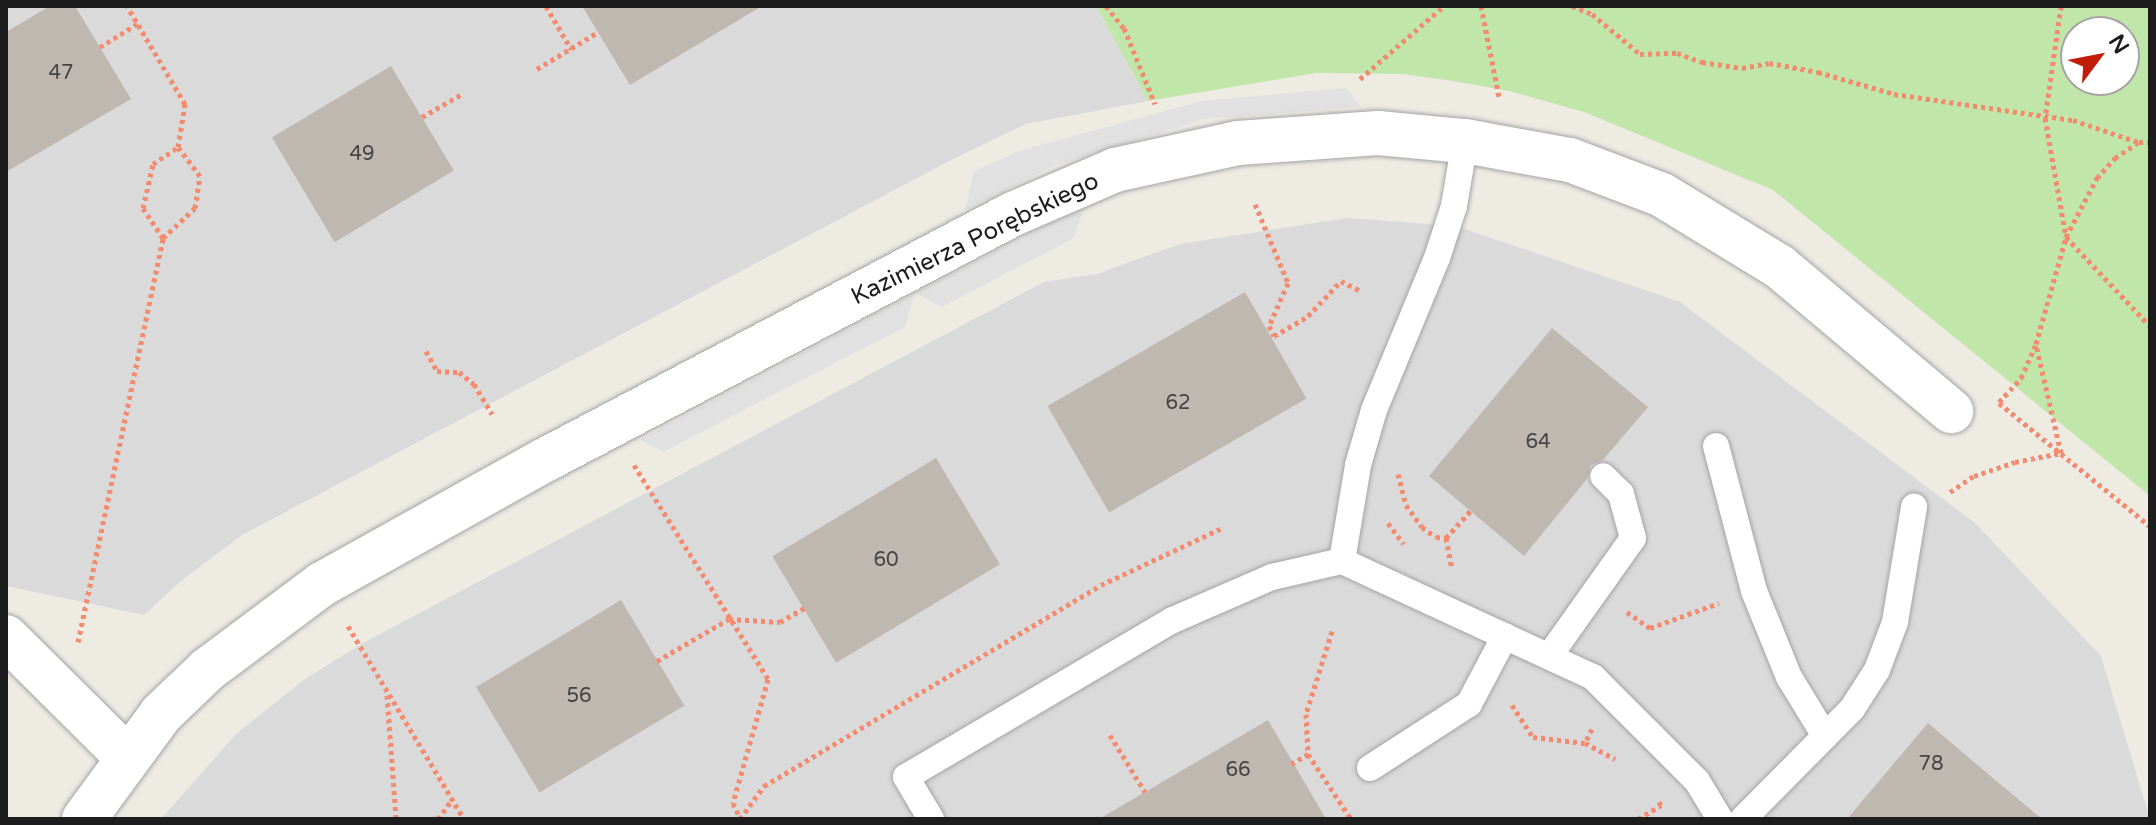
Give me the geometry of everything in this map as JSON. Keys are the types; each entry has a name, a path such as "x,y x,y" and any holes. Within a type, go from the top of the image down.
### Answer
{"street":[{"name":"Kazimierza Porębskiego","path":"84,819 161,714 207,670 322,584 613,425 1013,214 1115,170 1238,143 1378,133 1465,141 1570,160 1662,195 1780,267 1951,411"},
{"path":"6,637 127,757"}],"lane":[{"path":"1342,561 1358,465 1374,410 1437,258 1454,206 1465,141"},
{"path":"1716,446 1754,591 1789,677 1825,736"},
{"path":"1550,655 1633,538 1621,494 1603,476"},
{"path":"1743,819 1852,709 1877,670 1895,622 1914,507"},
{"path":"931,819 906,777 1173,620 1272,577 1342,561 1593,677 1697,781 1720,819"},
{"path":"1370,768 1469,704 1485,679 1505,636"}],"path":[{"path":"77,645 163,238 195,208 200,176 178,147 185,104 127,6"},
{"path":"546,6 571,49"},
{"path":"1106,6 1124,28 1155,104"},
{"path":"1360,79 1444,6"},
{"path":"1481,6 1496,94"},
{"path":"1572,6 1592,14 1640,54 1677,53 1702,62 1742,68 1769,63 1818,72 1894,94 2073,120 2139,142 2150,142"},
{"path":"2061,6 2045,118 2066,237 2150,326"},
{"path":"100,47 137,24"},
{"path":"537,69 598,32"},
{"path":"422,117 462,94"},
{"path":"1951,411 1999,403 2021,378 2036,344 2066,237 2097,178 2115,158 2139,142"},
{"path":"163,238 143,208 153,164 178,147"},
{"path":"1255,204 1288,283 1269,326 1272,337 1308,316 1341,281 1359,290"},
{"path":"2036,344 2061,453"},
{"path":"426,351 437,371 459,372 474,384 492,414"},
{"path":"1999,403 2150,526"},
{"path":"613,425 643,482 768,679 733,803 740,819"},
{"path":"1909,540 1950,492 1974,476 2015,462 2061,453"},
{"path":"1396,466 1406,505 1422,527 1436,537 1446,538"},
{"path":"1446,538 1472,509"},
{"path":"1385,514 1392,531 1411,549"},
{"path":"740,819 764,786 1101,585 1220,529"},
{"path":"1442,572 1454,577 1446,538"},
{"path":"322,584 464,819"},
{"path":"1596,590 1650,628 1697,611"},
{"path":"657,661 729,619 780,622 804,608"},
{"path":"1332,631 1306,714 1308,754 1351,819"},
{"path":"1485,679 1512,705 1533,737 1585,743 1616,759"},
{"path":"387,694 396,819"},
{"path":"1585,743 1591,731"},
{"path":"1110,735 1145,792"},
{"path":"1291,764 1308,754"},
{"path":"1638,819 1661,805 1655,796"},
{"path":"438,819 452,800"}],"shaded area":[{"path":"6,6 1096,6 1148,101 1026,124 953,159 242,535 182,580 144,615 6,586"},
{"path":"1346,88 1361,107 1205,119 1056,165 965,210 974,171 1019,151 1202,101"},
{"path":"1085,204 1074,238 942,307 915,293"},
{"path":"1347,218 1456,226 1680,302 1975,523 2101,656 2150,819 161,819 237,733 305,679 363,643 1044,282 1097,274 1180,244"},
{"path":"915,293 905,327 663,452 640,440"}],"green space":[{"path":"1096,6 2150,6 2150,496 1773,190 1584,112 1509,91 1402,74 1316,73 1148,101"}],"building":[{"path":"50,6 75,6 131,99 6,172 6,32"},
{"path":"582,6 762,6 630,85"},
{"path":"391,66 454,171 335,242 272,138"},
{"path":"1245,292 1306,399 1109,513 1048,406"},
{"path":"1552,328 1648,407 1603,460 1591,465 1587,479 1524,556 1429,476"},
{"path":"936,458 1000,564 836,663 772,556"},
{"path":"621,600 684,705 539,792 476,687"},
{"path":"1268,720 1326,819 1099,819"},
{"path":"1928,723 1994,779 2042,819 1847,819"}]}
